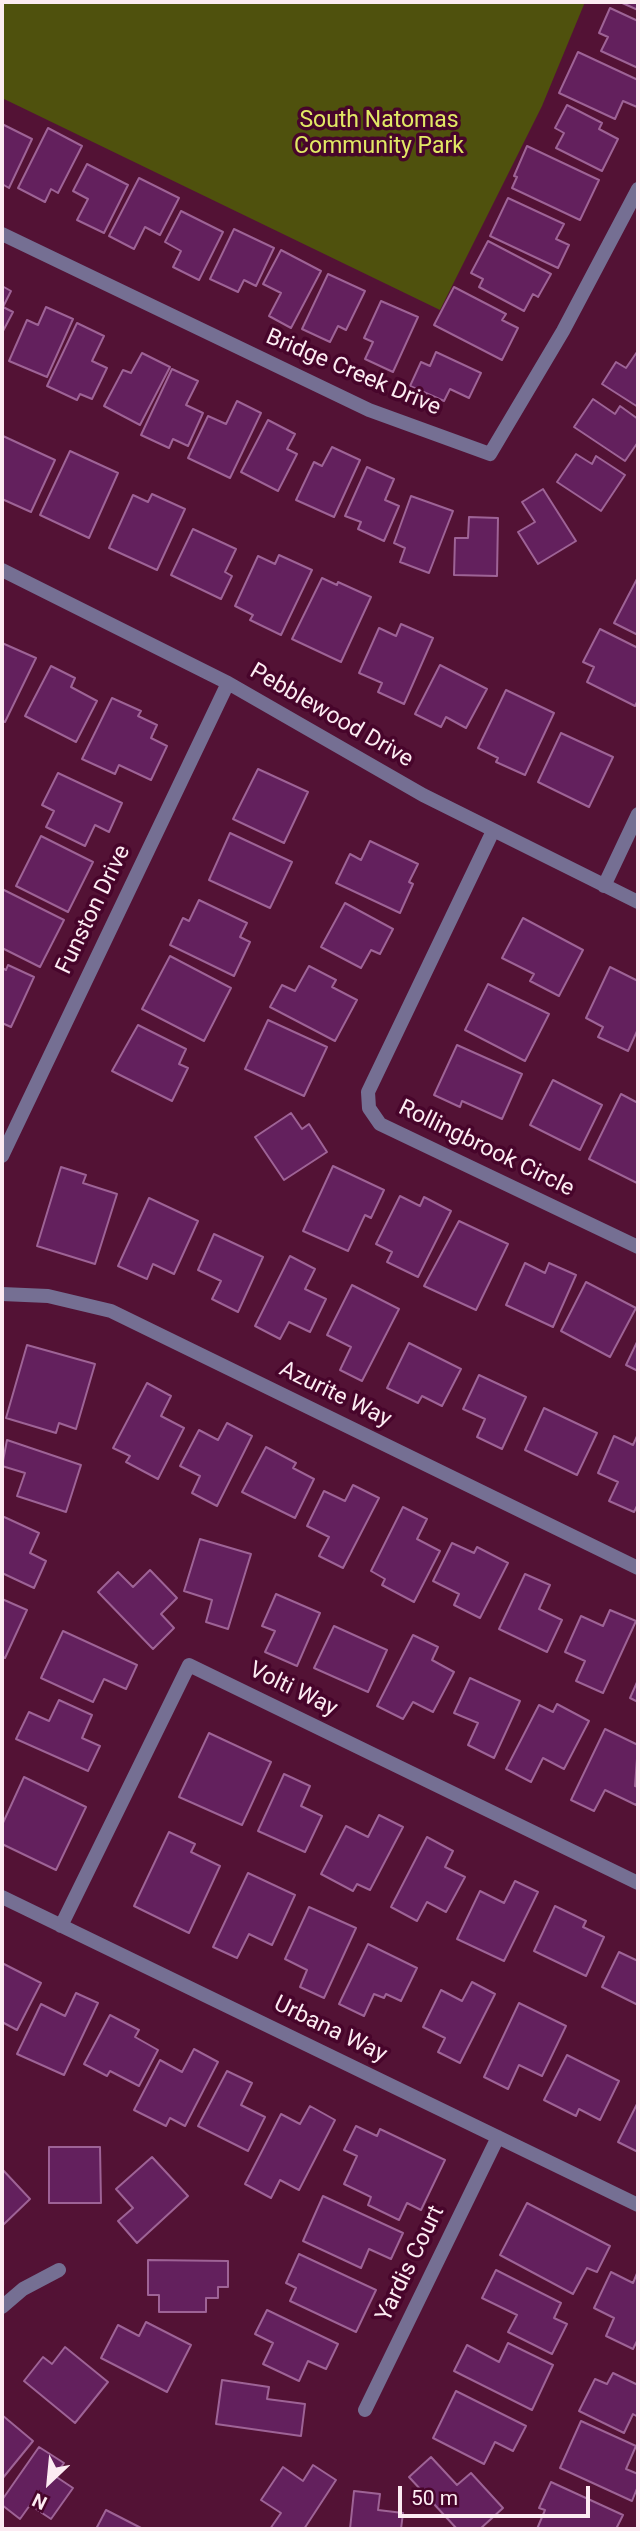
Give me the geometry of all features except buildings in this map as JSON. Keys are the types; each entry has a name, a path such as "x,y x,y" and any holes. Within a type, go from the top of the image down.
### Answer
{"street":[{"name":"Bridge Creek Drive","path":"2,234 369,410 490,454 564,331 638,189"},
{"name":"Pebblewood Drive","path":"2,570 228,683 423,795 638,902"},
{"name":"Funston Drive","path":"2,1156 228,683"},
{"path":"604,886 638,814"},
{"name":"Rollingbrook Circle","path":"493,831 368,1092 369,1108 380,1124 638,1247"},
{"name":"Azurite Way","path":"2,1294 48,1296 111,1311 638,1568"},
{"name":"Volti Way","path":"61,1926 189,1665 638,1883"},
{"name":"Urbana Way","path":"2,1897 638,2205"},
{"name":"Yardis Court","path":"365,2410 498,2137"},
{"path":"2,2307 23,2289 59,2270"}],"green space":[{"name":"South Natomas Community Park","path":"2,2 585,2 542,106 440,310 2,98"}]}
